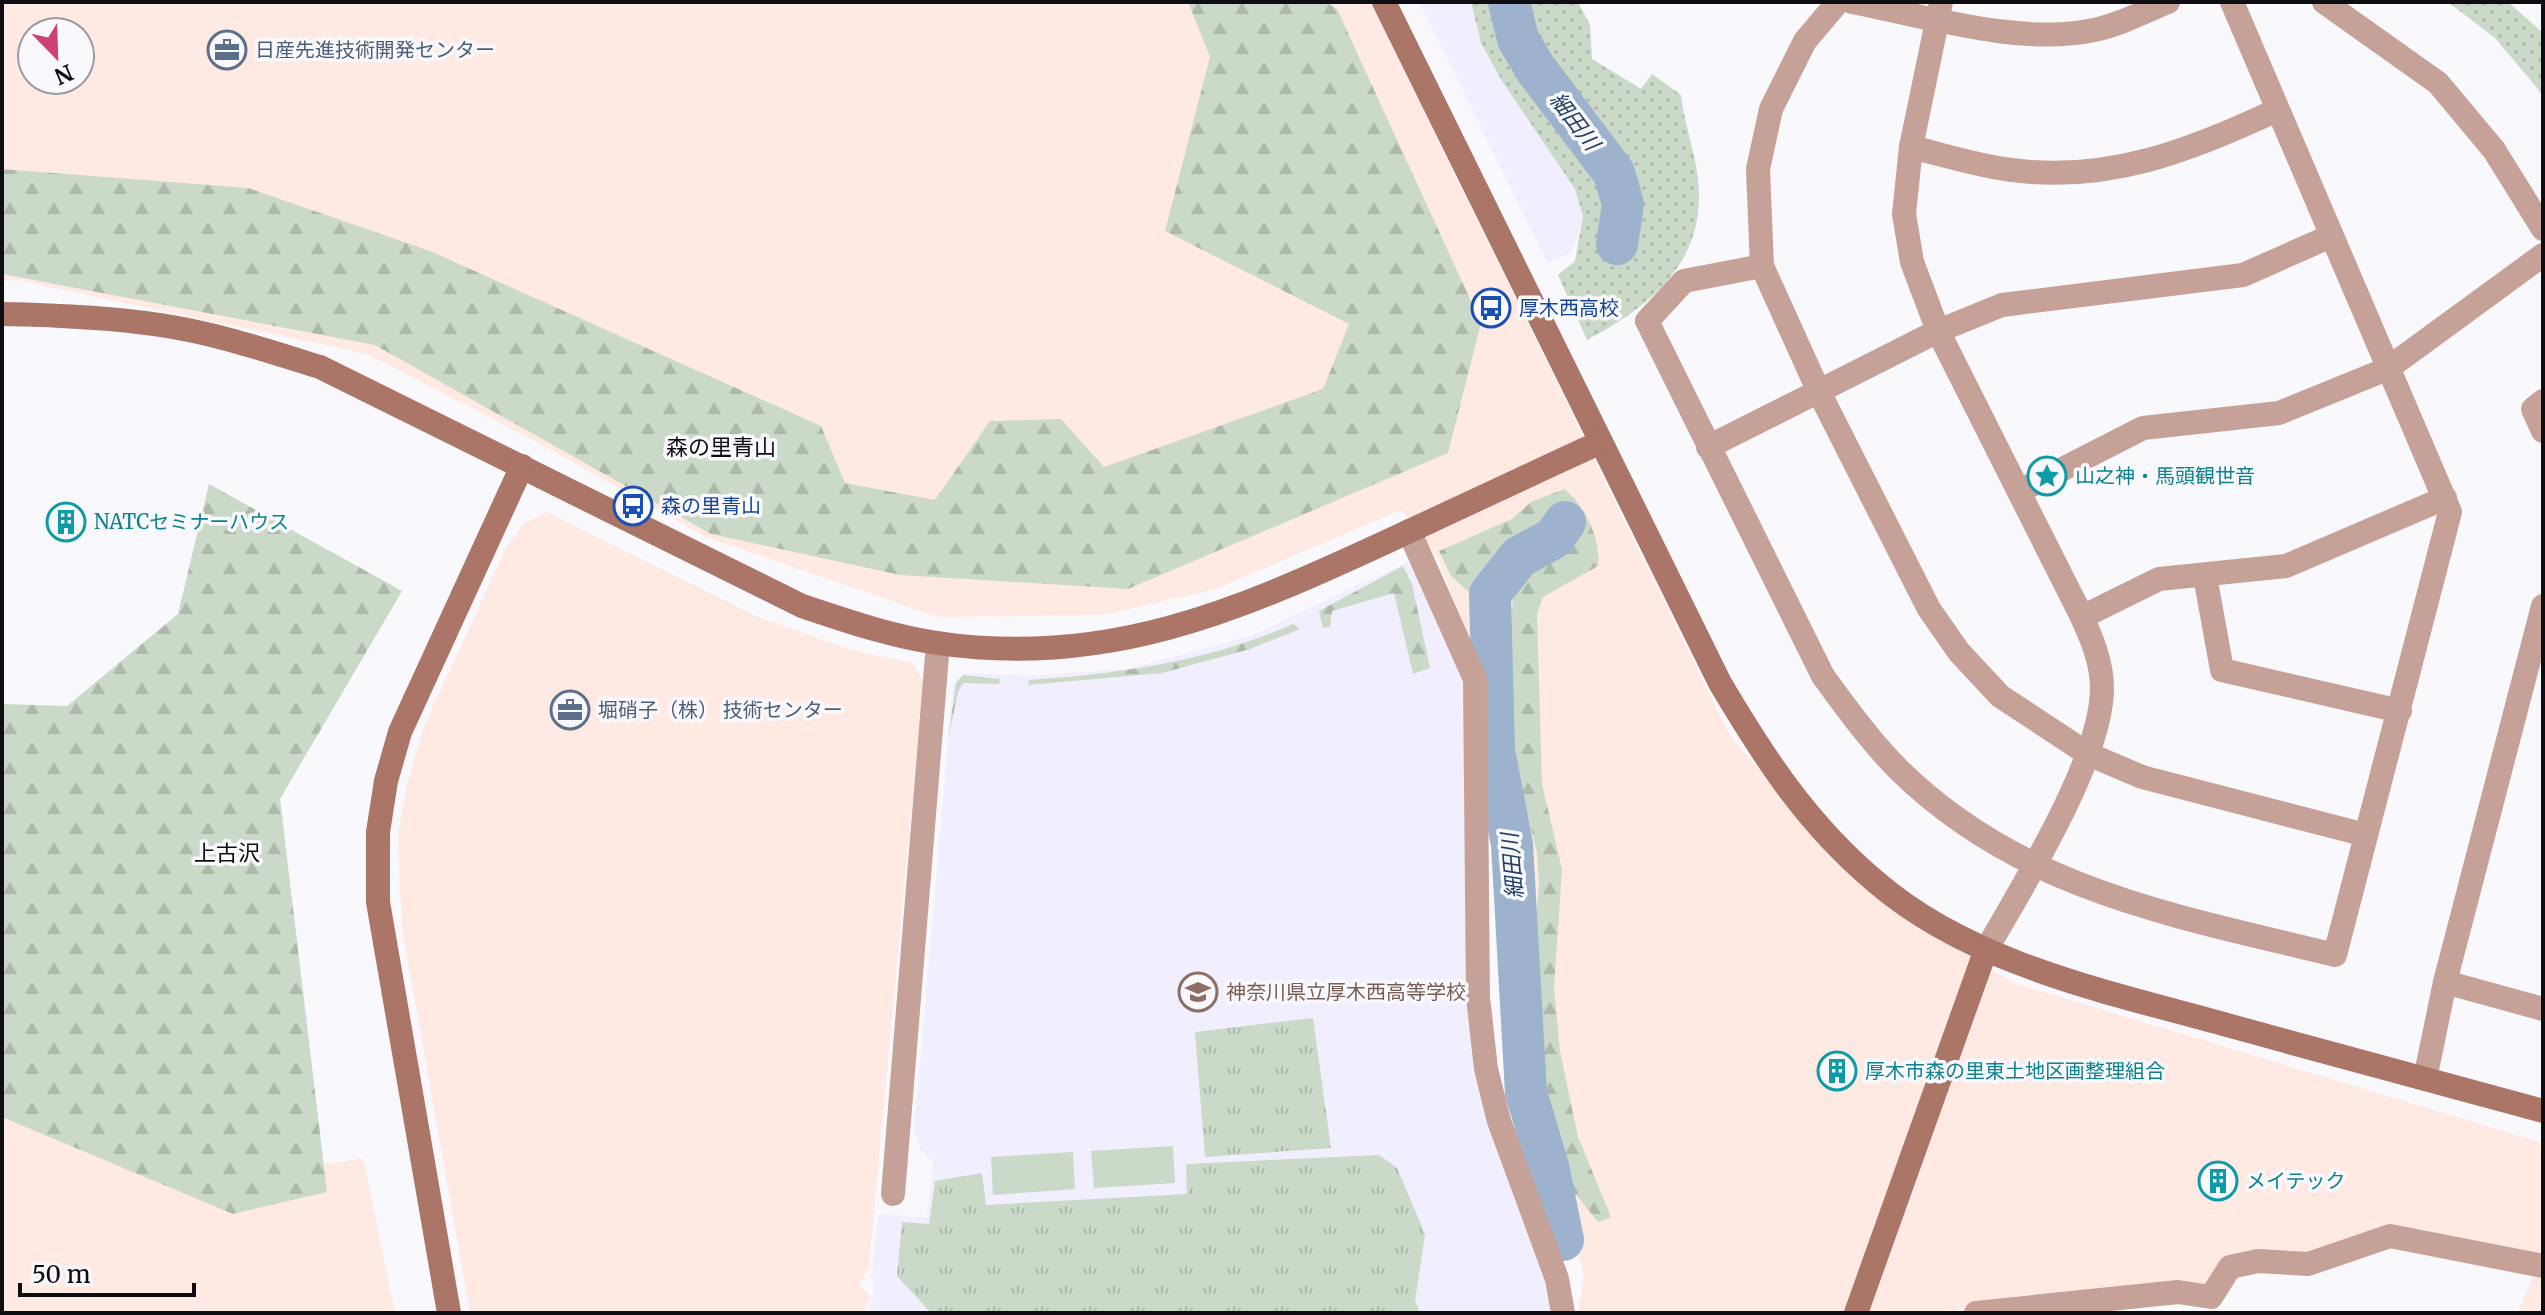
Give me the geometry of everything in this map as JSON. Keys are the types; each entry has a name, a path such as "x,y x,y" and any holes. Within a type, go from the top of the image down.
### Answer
{"street":[{"path":"1384,2 1720,683 1770,768 1829,839 1877,884 1927,919 1985,952 2162,1007 2543,1111"},
{"path":"1838,2 1805,41 1771,109 1758,169 1762,266 1819,392 1929,609 1959,652 2000,696 2088,754 2142,777 2366,835"},
{"path":"1852,2 1939,10 2030,34 2061,35 2096,30 2168,2"},
{"path":"1762,266 1684,281 1647,321 1823,676 1856,722 1898,770 1938,805 2033,866 2090,891 2151,910 2335,955 2450,512 2232,2"},
{"path":"2324,2 2438,83 2494,150 2543,229"},
{"path":"1856,1313 1985,952 2033,866 2088,754 2100,719 2100,665 2082,617 1938,331 1912,262 1904,214 1911,147 1939,10"},
{"path":"1911,147 2011,170 2055,174 2123,168 2198,147 2277,110"},
{"path":"1708,447 1938,331 2002,305 2243,275 2331,236"},
{"path":"2020,491 2143,428 2279,413 2387,369 2543,255"},
{"path":"2,314 80,316 163,325 255,347 320,367 802,606 877,631 938,643 1006,648 1072,647 1197,622 1265,598 1601,442"},
{"path":"2543,401 2533,409 2543,431"},
{"path":"449,1313 378,902 378,832 386,781 400,732 522,466"},
{"path":"2082,617 2159,579 2286,566 2445,498"},
{"path":"1409,531 1475,679 1478,997 1486,1069 1499,1121 1557,1279 1563,1313"},
{"path":"2205,576 2222,670 2400,711"},
{"path":"2425,1079 2445,982 2543,606"},
{"path":"893,1194 938,643"},
{"path":"2445,982 2543,1009"},
{"path":"1976,1313 2178,1292 2211,1297 2230,1267 2258,1261 2308,1264 2390,1236 2543,1266"}],"shaded area":[{"path":"2,2 1370,2 1728,732 1833,860 1938,937 2014,983 2543,1143 2543,1313 2517,1313 2542,1257 2395,1228 2310,1253 2262,1251 2209,1288 1926,1313 1578,1313 1584,1276 1552,1154 1542,1079 1531,971 1537,901 1521,796 1495,706 1438,559 1401,510 1216,589 1104,615 938,617 706,537 535,441 367,354 17,280 2,281"},
{"path":"1419,2 1477,2 1571,170 1583,218 1572,252 1548,263"},
{"path":"546,512 758,617 852,650 912,663 923,680 869,1268 859,1284 871,1297 864,1313 470,1313 402,928 398,836 406,788 424,726 505,550 523,524"},
{"name":"神奈川県立厚木西高等学校","path":"1412,560 1468,683 1473,1074 1551,1289 1555,1313 867,1313 873,1297 872,1271 878,1214 927,1218 933,1163 920,1148 914,1129 953,683 965,673 1032,676 1126,669 1249,637"},
{"path":"2,1089 205,1184 363,1158 395,1313 2,1313"}],"green space":[{"path":"1188,2 1326,2 1337,9 1481,323 1448,453 1128,589 900,575 711,534 375,345 2,274 2,169 248,188 430,251 821,426 845,483 935,500 990,421 1061,419 1104,467 1323,389 1349,324 1165,231 1210,57"},
{"path":"1471,2 1578,2 1590,25 1592,59 1641,89 1652,74 1681,95 1698,180 1698,209 1693,234 1684,257 1653,296 1611,327 1587,340 1558,275 1575,261 1583,216 1575,189 1502,81 1481,43"},
{"path":"2448,2 2508,2 2543,33 2543,95 2495,38"},
{"path":"209,484 402,591 280,799 327,1192 233,1214 2,1117 2,704 67,706 178,614"},
{"path":"1564,489 1579,504 1590,523 1597,545 1598,566 1543,597 1537,614 1542,784 1562,869 1554,987 1560,1051 1578,1137 1611,1217 1598,1222 1569,1186 1557,1155 1539,1061 1531,971 1539,885 1537,853 1508,733 1506,682 1513,597 1517,581 1552,534 1527,529 1496,575 1480,589 1470,593 1451,576 1439,551 1512,519 1531,502"},
{"path":"1403,566 1412,584 1430,668 1413,674 1394,593 1332,611 1330,627 1323,628 1319,611"},
{"path":"1293,624 1300,629 1250,649 1162,673 1028,685 1029,680 1164,664 1230,648"},
{"path":"963,675 1000,679 999,684 963,683 958,692 948,740 956,683"},
{"path":"1313,1018 1331,1148 1205,1157 1195,1032"},
{"path":"1173,1146 1175,1183 1094,1188 1091,1151"},
{"path":"1073,1152 1075,1189 993,1195 991,1157"},
{"path":"1379,1155 1397,1168 1425,1234 1415,1301 1420,1313 931,1313 897,1276 902,1222 929,1224 935,1181 982,1173 986,1205 1187,1194 1186,1164"}],"waterway":[{"name":"細田川","path":"1509,2 1518,39 1535,68 1614,173 1623,204 1617,244"},
{"name":"細田川","path":"1563,1240 1548,1166 1526,1093 1512,844 1494,751 1490,594 1519,557 1554,538 1565,522"}],"place":[{"name":"日産先進技術開発センター","path":"227,50"},
{"name":"厚木西高校","path":"1491,308"},
{"name":"山之神・馬頭観世音","path":"2047,476"},
{"name":"森の里青山","path":"633,506"},
{"name":"NATCセミナーハウス","path":"66,522"},
{"name":"堀硝子（株） 技術センター","path":"570,710"},
{"name":"神奈川県立厚木西高等学校","path":"1198,992"},
{"name":"厚木市森の里東土地区画整理組合","path":"1837,1071"},
{"name":"メイテック","path":"2218,1181"}],"district":[{"name":"森の里青山","path":"721,447"},
{"name":"上古沢","path":"227,853"}]}
